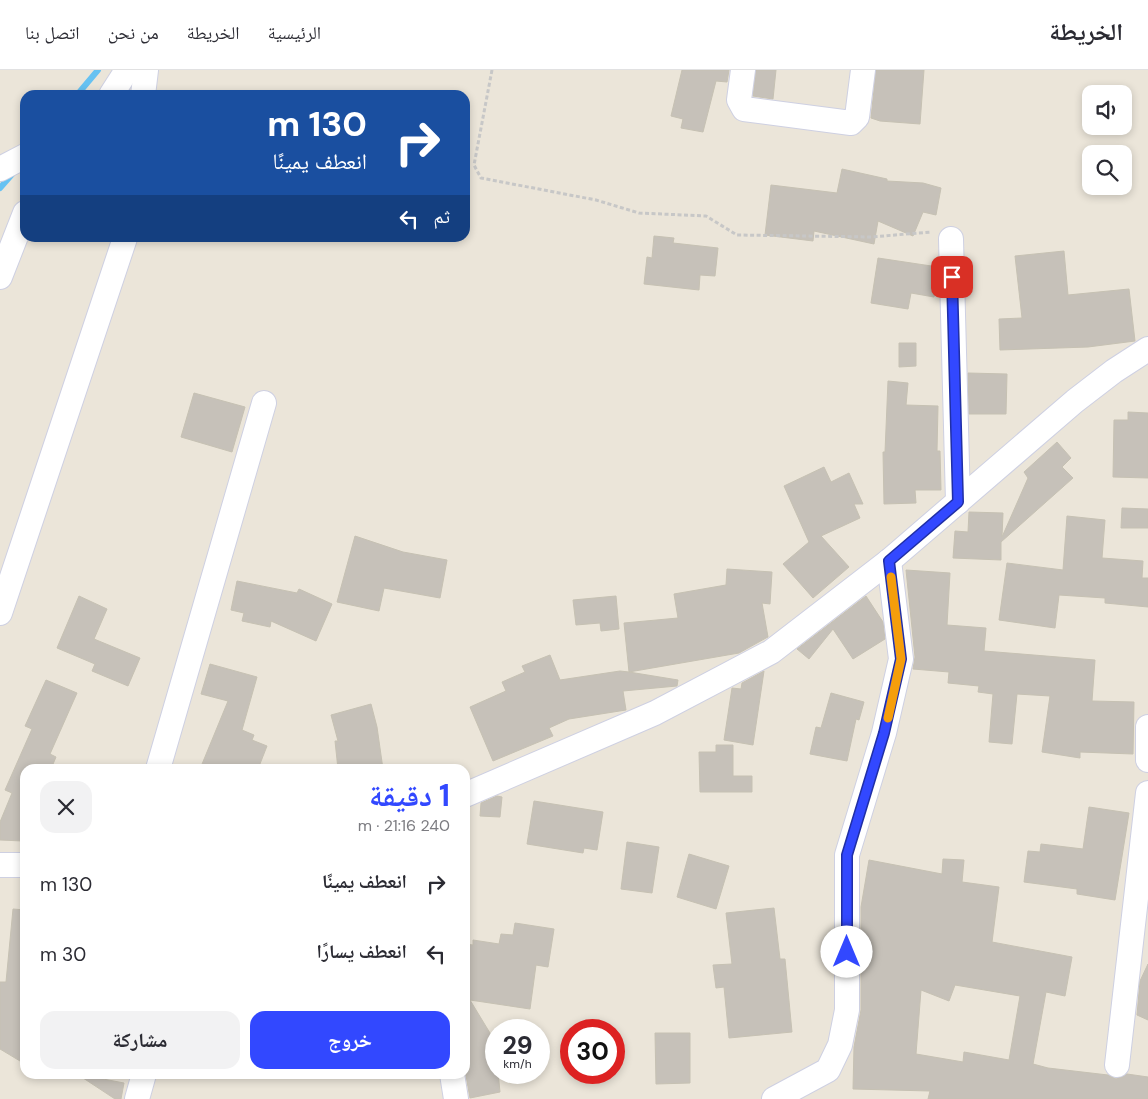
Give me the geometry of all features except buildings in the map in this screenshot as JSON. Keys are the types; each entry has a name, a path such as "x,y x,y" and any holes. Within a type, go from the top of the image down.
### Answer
{"street":[{"path":"114,90 127,70"},
{"path":"144,90 146,70"},
{"path":"743,70 739,100 744,109 850,124 857,117 863,70"},
{"path":"0,169 20,159"},
{"path":"0,277 20,226"},
{"path":"951,239 958,502"},
{"path":"0,613 124,242"},
{"path":"470,792 655,713 771,652 889,561 1075,401 1114,371 1148,349"},
{"path":"159,764 264,403"},
{"path":"774,1099 828,1070 840,1045 848,1010 847,855 884,733 901,659 889,561"},
{"path":"1148,727 1148,760"},
{"path":"1117,1065 1148,793"},
{"path":"0,865 20,865"},
{"path":"137,1099 143,1079"},
{"path":"453,1079 456,1099"}],"path":[{"path":"492,70 474,165 482,178 596,200 639,213 706,216 738,235 871,237 933,232 951,239"}],"waterway":[{"path":"81,90 98,70"},
{"path":"0,188 14,172"}],"slow traffic":[{"path":"888,718 901,659 891,577"}],"route":[{"path":"847,952 847,855 884,733 901,659 889,561 958,502 952,277"}]}
